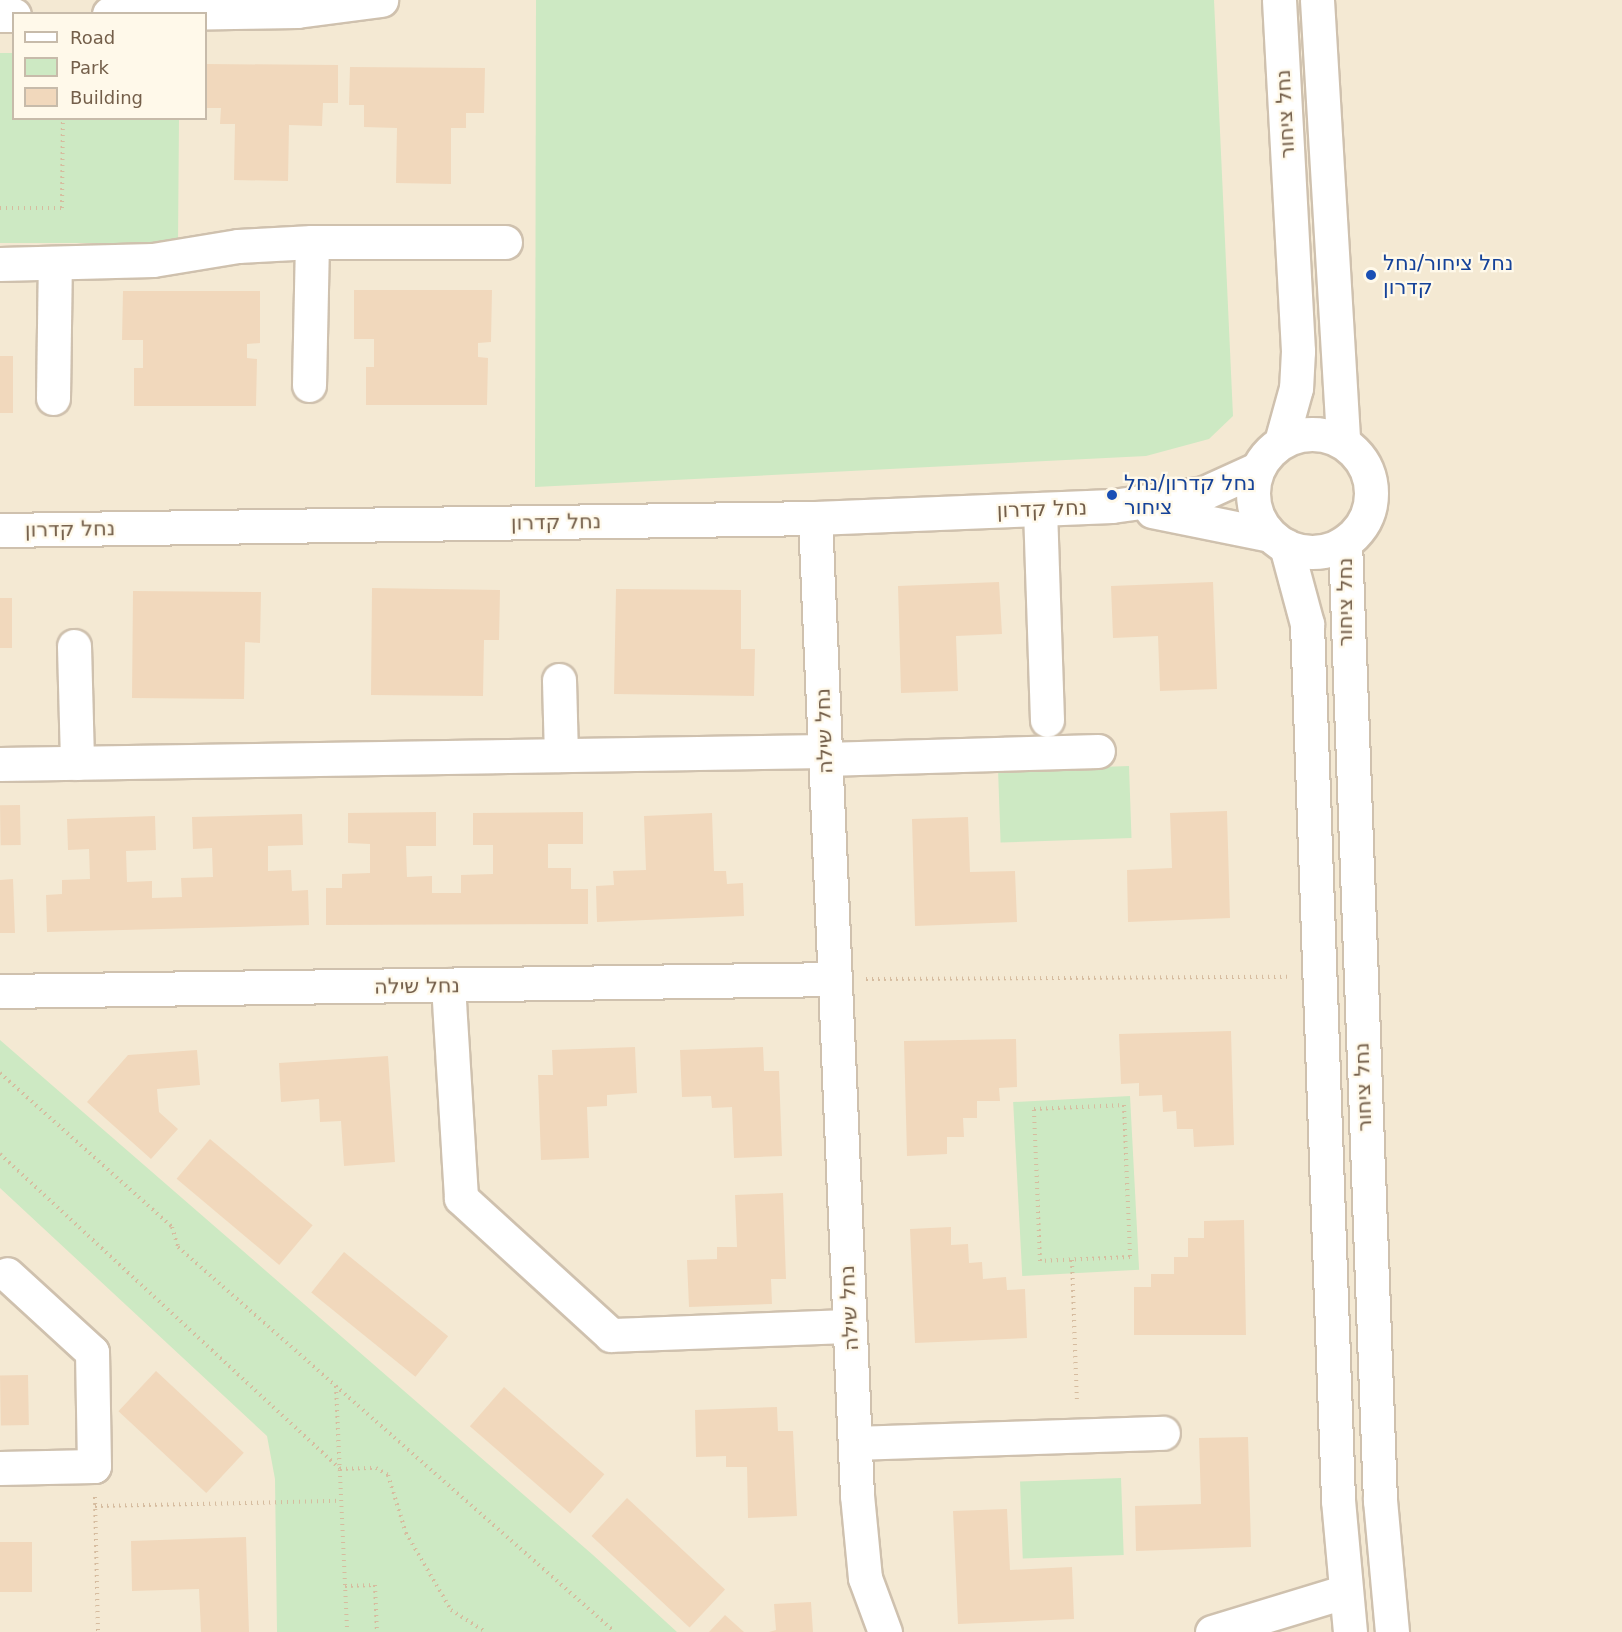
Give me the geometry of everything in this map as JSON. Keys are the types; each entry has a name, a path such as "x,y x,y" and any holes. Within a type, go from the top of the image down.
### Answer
{"street":[{"path":"207,12 297,11 381,0"},
{"name":"נחל ציחור","path":"1279,0 1298,351 1296,388 1281,442"},
{"name":"נחל ציחור","path":"1317,0 1343,442"},
{"path":"0,264 153,260 238,246 312,242 505,242"},
{"path":"309,385 312,242"},
{"path":"53,398 55,263"},
{"path":"1306,434 1343,442 1364,463 1372,492 1365,520 1345,542 1320,552 1278,541 1254,505 1257,469 1281,442 1306,434"},
{"name":"נחל קדרון","path":"0,530 815,518 1112,506 1204,493 1257,469"},
{"name":"נחל קדרון","path":"1112,506 1278,541"},
{"path":"1040,509 1047,720"},
{"name":"נחל שילה","path":"815,518 855,1443 862,1555 885,1632"},
{"name":"נחל ציחור","path":"1278,541 1307,624 1344,1592 1350,1632"},
{"name":"נחל ציחור","path":"1345,542 1380,1500 1392,1632"},
{"path":"74,646 77,763"},
{"path":"559,680 561,755"},
{"path":"0,764 561,755 825,755 1098,751"},
{"name":"נחל שילה","path":"0,992 835,979"},
{"path":"448,985 461,1198 611,1335 850,1326"},
{"path":"0,1468 94,1466 92,1352 6,1274"},
{"path":"855,1443 1163,1432"},
{"path":"1212,1632 1344,1592"}],"path":[{"path":"0,208 62,208 63,120"},
{"path":"835,979 1320,977"},
{"path":"0,1073 172,1227 178,1246 615,1632"},
{"path":"1124,1105 1130,1257 1072,1260 1040,1261 1034,1109 1124,1105"},
{"path":"0,1154 340,1469 376,1468 388,1475 406,1533 452,1610 486,1632"},
{"path":"1072,1260 1078,1436"},
{"path":"336,1386 347,1632"},
{"path":"94,1466 98,1632"},
{"path":"95,1506 341,1501"},
{"path":"345,1586 375,1585 377,1632"}],"shaded area":[{"path":"0,0 1622,0 1622,1632 0,1632"}],"green space":[{"path":"536,0 1214,0 1233,416 1209,439 1146,456 535,487"},
{"path":"0,53 12,53 12,120 179,120 178,243 0,243"},
{"path":"1129,766 1132,838 1001,843 998,771"},
{"path":"0,1040 593,1555 677,1632 277,1632 275,1479 267,1436 0,1188"},
{"path":"1130,1096 1139,1270 1022,1276 1013,1102"},
{"path":"1121,1478 1124,1555 1023,1558 1020,1482"}],"building":[{"path":"207,64 338,65 338,103 323,103 322,126 289,125 288,181 234,180 235,124 220,124 221,108 207,108"},
{"path":"350,67 485,68 484,113 466,113 466,128 451,128 451,184 396,183 397,128 364,127 364,105 349,105"},
{"path":"354,290 492,290 491,342 478,343 478,357 488,358 487,405 366,405 366,367 374,367 374,339 354,339"},
{"path":"123,291 260,291 260,343 247,344 247,358 257,359 256,406 134,406 134,368 143,368 143,340 122,340"},
{"path":"0,356 13,356 13,413 0,413"},
{"path":"999,582 1002,634 956,636 958,691 901,693 898,586"},
{"path":"1213,582 1217,689 1160,691 1158,636 1113,638 1111,586"},
{"path":"372,588 500,590 499,640 484,640 483,696 371,695"},
{"path":"616,589 741,590 741,649 755,649 754,696 614,694"},
{"path":"133,591 261,592 260,643 245,642 244,699 132,698"},
{"path":"0,598 12,598 12,648 0,648"},
{"path":"0,805 20,805 21,845 1,845"},
{"path":"1227,811 1230,918 1128,922 1127,870 1172,868 1170,813"},
{"path":"436,812 436,846 406,846 407,877 432,876 432,893 461,893 461,875 493,874 493,845 473,845 473,813 583,812 583,844 548,844 548,868 571,868 571,889 588,889 588,924 326,925 326,888 342,888 342,874 370,873 370,844 348,843 348,813"},
{"path":"712,813 714,871 726,871 727,884 743,883 744,916 597,922 596,886 614,885 613,871 646,870 644,816"},
{"path":"302,814 303,845 268,846 268,871 291,870 292,891 308,890 309,925 47,932 46,895 62,894 62,880 90,879 89,849 68,850 67,819 155,816 156,850 126,851 127,882 152,881 152,898 182,897 181,878 213,877 212,848 193,849 192,817"},
{"path":"968,817 970,872 1015,871 1017,922 915,926 912,819"},
{"path":"13,879 15,933 0,933 0,880"},
{"path":"1231,1031 1234,1145 1194,1147 1193,1129 1177,1129 1176,1111 1163,1112 1162,1095 1139,1096 1139,1083 1121,1084 1119,1034"},
{"path":"1016,1039 1017,1087 999,1088 1000,1101 977,1101 977,1118 963,1118 964,1137 947,1137 947,1154 907,1156 904,1041"},
{"path":"635,1047 637,1093 607,1095 607,1106 587,1107 589,1158 541,1160 538,1075 553,1075 552,1050"},
{"path":"763,1047 764,1071 779,1071 782,1156 734,1158 732,1107 712,1108 711,1096 682,1097 680,1050"},
{"path":"197,1050 200,1085 157,1089 159,1112 178,1129 151,1159 87,1102 128,1055"},
{"path":"388,1056 395,1162 344,1166 341,1121 320,1122 319,1099 281,1102 279,1063"},
{"path":"210,1139 313,1225 279,1265 177,1179"},
{"path":"783,1193 786,1279 771,1279 772,1304 689,1307 687,1260 717,1259 717,1247 737,1247 735,1195"},
{"path":"1244,1220 1246,1335 1134,1335 1134,1287 1151,1287 1151,1274 1174,1274 1174,1257 1188,1257 1188,1238 1204,1238 1204,1221"},
{"path":"951,1227 951,1245 968,1244 969,1263 982,1262 983,1279 1006,1277 1007,1290 1025,1289 1027,1338 915,1343 910,1229"},
{"path":"344,1252 448,1336 415,1377 311,1292"},
{"path":"156,1371 244,1453 206,1493 118,1411"},
{"path":"0,1375 28,1375 29,1425 1,1425"},
{"path":"504,1387 604,1474 570,1514 470,1426"},
{"path":"777,1407 778,1431 793,1431 797,1516 748,1518 747,1467 726,1467 726,1456 696,1457 695,1410"},
{"path":"1248,1437 1251,1547 1136,1551 1135,1506 1201,1504 1199,1438"},
{"path":"627,1498 725,1589 690,1627 592,1536"},
{"path":"1007,1509 1010,1570 1072,1567 1074,1619 958,1624 953,1511"},
{"path":"246,1537 249,1632 201,1632 199,1589 132,1591 131,1541"},
{"path":"0,1542 32,1542 32,1592 0,1592"},
{"path":"811,1602 813,1632 769,1632 776,1630 774,1604"},
{"path":"725,1615 744,1632 709,1632"}],"place":[{"name":"נחל ציחור/נחל קדרון","path":"1371,275"},
{"name":"נחל קדרון/נחל ציחור","path":"1112,495"}]}
